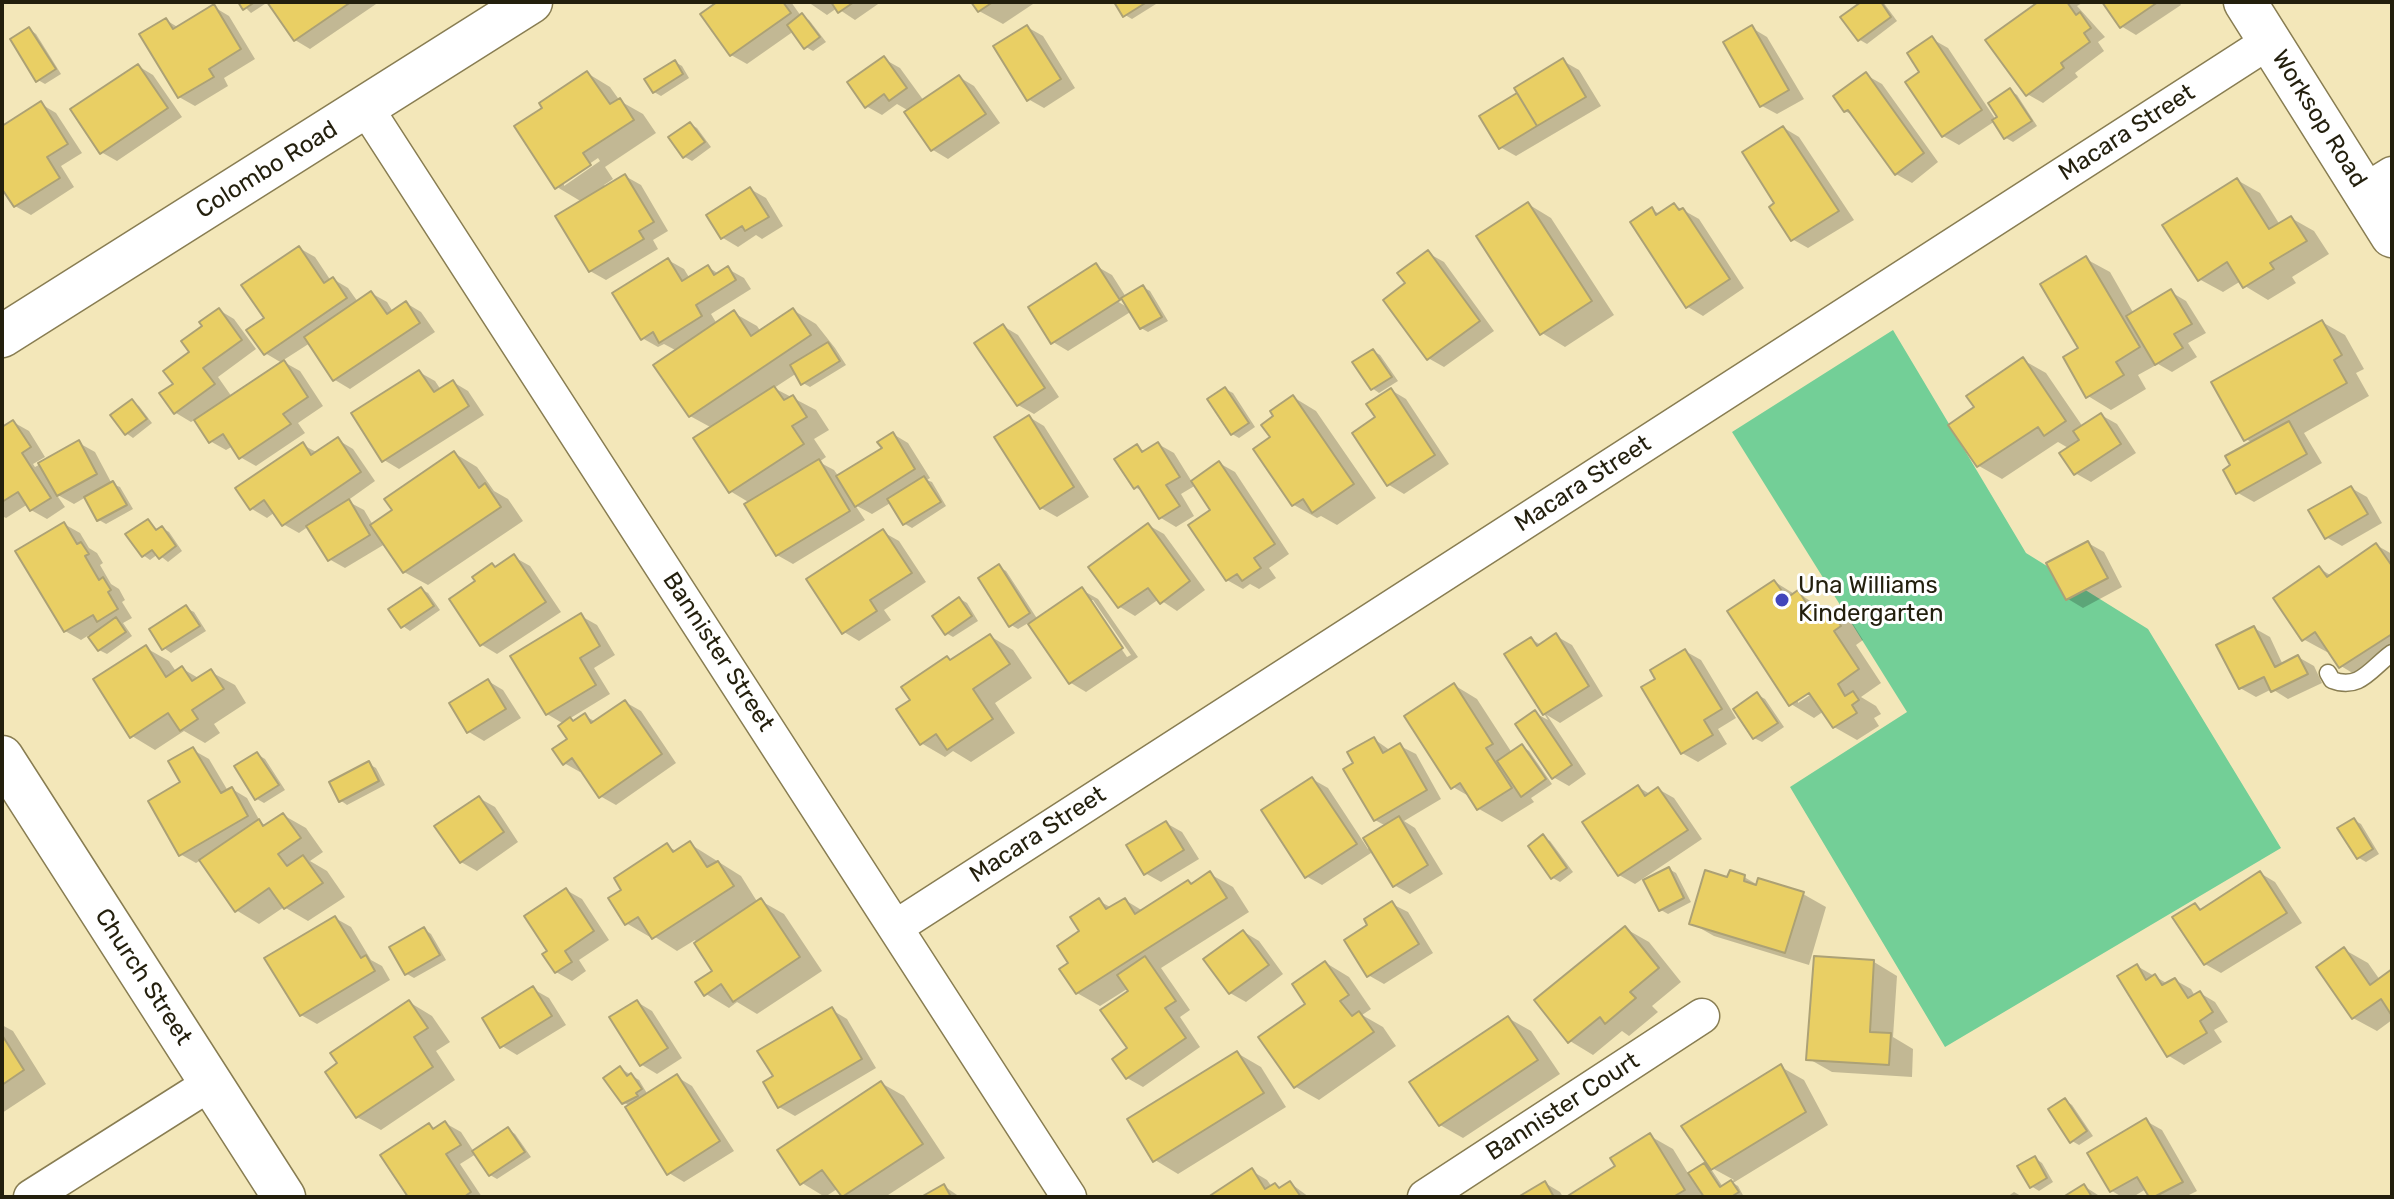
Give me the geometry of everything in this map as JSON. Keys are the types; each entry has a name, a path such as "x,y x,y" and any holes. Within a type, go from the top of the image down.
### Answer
{"street":[{"name":"Colombo Road","path":"2,336 531,2"},
{"name":"Worksop Road","path":"2245,2 2270,41 2378,183 2392,236"},
{"name":"Macara Street","path":"896,927 2270,41"},
{"name":"Bannister Street","path":"366,108 1069,1197"},
{"name":"Church Street","path":"2,757 284,1197"},
{"name":"Bannister Court","path":"1425,1197 1702,1016"},
{"path":"31,1197 211,1083"}],"lane":[{"path":"2328,673 2332,680 2353,684 2392,653"}],"green space":[{"path":"1893,330 2026,553 2148,629 2281,848 1945,1047 1790,787 1907,712 1732,432"}],"building":[{"path":"238,2 255,2 243,10"},
{"path":"267,2 351,2 294,41"},
{"path":"717,2 783,2 791,13 730,56 700,14"},
{"path":"831,2 854,2 838,13"},
{"path":"971,2 993,2 978,12"},
{"path":"1114,2 1147,2 1123,17"},
{"path":"1861,2 1881,2 1891,17 1858,41 1840,17"},
{"path":"2038,2 2067,2 2076,15 2080,12 2091,28 2084,33 2090,42 2061,63 2064,68 2026,96 1985,40"},
{"path":"2102,2 2158,2 2120,28"},
{"path":"214,4 241,49 209,69 214,77 178,98 139,34 166,18 173,29"},
{"path":"802,13 820,37 804,49 787,25"},
{"path":"1027,25 1061,79 1027,101 993,46"},
{"path":"1752,25 1789,90 1760,107 1723,42"},
{"path":"29,27 56,69 36,82 10,39"},
{"path":"1932,36 1982,110 1942,137 1905,82 1919,72 1907,53"},
{"path":"884,56 907,88 889,101 884,94 865,108 847,82"},
{"path":"1563,58 1586,97 1537,126 1514,88"},
{"path":"675,60 683,74 653,93 644,79"},
{"path":"138,64 168,108 100,154 70,109"},
{"path":"587,71 610,104 620,98 634,120 583,153 591,165 555,189 514,126 542,108 539,103"},
{"path":"1866,72 1924,153 1895,175 1848,110 1844,112 1833,96"},
{"path":"959,75 986,114 931,151 904,112"},
{"path":"2010,88 2032,121 2004,139 1992,120 1997,117 1988,103"},
{"path":"1517,93 1537,126 1499,149 1479,116"},
{"path":"41,101 68,144 47,157 60,178 14,207 2,189 2,126"},
{"path":"690,122 705,142 683,158 668,137"},
{"path":"1783,126 1839,211 1791,241 1769,207 1774,203 1742,152"},
{"path":"625,174 654,222 639,231 644,239 589,272 555,216"},
{"path":"2237,178 2269,229 2291,216 2307,241 2270,263 2274,269 2243,288 2227,262 2198,281 2162,225"},
{"path":"750,187 769,217 745,231 742,226 721,239 706,215"},
{"path":"1528,202 1592,301 1540,335 1476,236"},
{"path":"1674,203 1679,210 1683,208 1730,279 1686,308 1630,222 1652,207 1656,215"},
{"path":"299,246 324,283 333,277 347,298 264,355 246,330 264,318 241,285"},
{"path":"1428,250 1480,321 1427,360 1383,300 1405,283 1397,273"},
{"path":"2086,256 2140,347 2116,362 2124,375 2086,398 2063,357 2078,348 2040,284"},
{"path":"668,258 682,281 708,265 714,275 728,266 736,280 696,305 702,316 659,343 653,332 641,340 612,293"},
{"path":"1096,263 1120,300 1051,344 1028,307"},
{"path":"1143,285 1162,317 1140,329 1121,298"},
{"path":"2171,289 2192,324 2174,334 2183,348 2155,365 2126,316"},
{"path":"371,291 387,314 406,301 420,323 333,381 304,337"},
{"path":"219,308 242,340 203,368 215,384 174,414 159,393 173,384 163,371 189,352 181,341 202,326 199,322"},
{"path":"793,308 811,335 689,417 653,365 734,310 751,336"},
{"path":"2322,320 2342,355 2334,360 2347,383 2244,441 2211,382"},
{"path":"1003,324 1045,388 1017,406 974,343"},
{"path":"828,342 840,361 801,385 790,365"},
{"path":"1373,349 1392,377 1371,390 1352,362"},
{"path":"2023,357 2066,421 2044,436 2038,427 1977,467 1948,425 1974,407 1966,396"},
{"path":"284,360 308,397 283,414 291,424 239,459 223,434 209,443 194,420"},
{"path":"419,370 434,392 453,380 469,406 382,462 351,413"},
{"path":"774,386 784,400 793,395 807,417 792,426 804,444 729,493 693,438"},
{"path":"1225,387 1249,423 1231,435 1207,399"},
{"path":"1391,388 1435,455 1387,486 1352,433 1375,417 1366,404"},
{"path":"1293,395 1354,484 1312,513 1303,499 1292,506 1253,449 1270,437 1261,425 1273,416 1270,411"},
{"path":"132,399 147,419 125,435 110,415"},
{"path":"2101,413 2121,444 2074,475 2059,453 2079,440 2073,431"},
{"path":"1029,415 1074,487 1040,509 994,437"},
{"path":"13,420 31,447 22,453 51,498 30,511 18,492 2,502 2,427"},
{"path":"2289,421 2307,454 2236,494 2223,470 2230,465 2225,456"},
{"path":"893,432 915,469 855,507 836,476 882,448 877,442"},
{"path":"338,437 361,472 282,526 264,500 250,510 235,488 303,442 311,455"},
{"path":"79,440 97,474 57,496 38,463"},
{"path":"1158,442 1180,477 1166,485 1180,506 1159,519 1138,486 1134,489 1114,459 1137,444 1142,452"},
{"path":"454,451 479,488 485,483 501,507 403,573 370,525 392,510 384,499"},
{"path":"819,459 850,511 776,556 744,504"},
{"path":"1219,461 1275,544 1254,558 1261,568 1242,581 1237,574 1226,581 1188,525 1210,510 1191,481"},
{"path":"924,476 941,502 903,525 887,499"},
{"path":"113,481 127,505 97,521 84,497"},
{"path":"2351,486 2368,514 2325,539 2308,510"},
{"path":"349,499 370,535 328,561 306,526"},
{"path":"148,519 156,530 162,526 176,546 159,559 152,550 142,557 125,534"},
{"path":"64,522 77,544 81,542 89,554 85,556 99,580 103,577 118,609 97,622 93,615 64,632 15,551"},
{"path":"1148,523 1190,581 1160,604 1148,588 1118,608 1088,567"},
{"path":"883,529 912,573 870,600 877,611 842,634 806,579"},
{"path":"2088,541 2108,578 2066,600 2046,563"},
{"path":"2376,543 2392,566 2392,634 2339,668 2315,632 2302,641 2273,598 2319,566 2327,577"},
{"path":"514,554 546,602 480,646 449,599 475,581 472,577 492,563 495,567"},
{"path":"999,564 1030,613 1009,627 978,578"},
{"path":"1774,580 1787,598 1798,590 1814,615 1828,606 1841,626 1834,631 1859,669 1838,684 1845,696 1853,691 1859,700 1852,705 1857,713 1833,728 1809,693 1789,706 1727,611"},
{"path":"421,587 434,606 401,628 388,609"},
{"path":"1082,587 1123,648 1069,684 1028,624"},
{"path":"959,597 972,616 945,635 932,616"},
{"path":"186,605 200,626 162,650 149,629"},
{"path":"581,613 600,646 580,658 596,685 546,715 510,656"},
{"path":"116,617 126,632 98,651 88,637"},
{"path":"2254,626 2275,667 2298,655 2308,674 2271,692 2264,677 2239,689 2216,645"},
{"path":"1556,633 1589,686 1543,715 1504,654 1531,637 1537,646"},
{"path":"990,634 1010,664 973,689 993,719 947,750 936,734 920,745 896,709 910,700 901,687 947,656 950,660"},
{"path":"146,645 166,677 182,666 192,681 211,669 224,689 192,710 198,719 180,731 168,713 130,738 93,679"},
{"path":"1685,649 1722,709 1704,720 1713,735 1681,754 1641,687 1655,679 1650,670"},
{"path":"488,679 506,709 467,733 449,703"},
{"path":"1454,683 1493,744 1486,748 1512,788 1477,810 1460,783 1451,789 1404,716"},
{"path":"1757,692 1778,723 1753,739 1733,709"},
{"path":"625,700 662,754 599,798 572,758 563,765 552,749 567,739 558,726 570,717 573,721 585,713 591,723"},
{"path":"1535,710 1572,765 1552,779 1515,724"},
{"path":"1374,737 1383,753 1400,743 1427,790 1374,821 1343,769 1353,763 1347,752"},
{"path":"1522,744 1546,779 1521,797 1497,761"},
{"path":"193,747 221,793 232,787 248,816 179,856 148,801 180,782 168,761"},
{"path":"257,752 279,785 255,800 234,766"},
{"path":"369,761 379,781 339,802 329,782"},
{"path":"1312,777 1357,844 1305,878 1261,810"},
{"path":"1638,785 1645,796 1658,787 1688,830 1618,876 1582,822"},
{"path":"479,796 504,832 460,863 434,826"},
{"path":"283,813 301,838 278,854 287,866 303,855 323,883 284,909 269,888 235,912 199,860 259,819 263,826"},
{"path":"1399,816 1428,865 1393,887 1363,838"},
{"path":"2354,818 2373,849 2357,859 2337,828"},
{"path":"1166,821 1184,850 1144,875 1126,845"},
{"path":"1543,834 1567,868 1551,879 1528,846"},
{"path":"690,841 707,867 718,861 734,886 652,939 638,917 625,925 608,898 621,890 614,878 667,843 673,852"},
{"path":"1669,867 1684,898 1659,911 1643,880"},
{"path":"1705,870 1727,877 1730,870 1745,875 1744,881 1756,885 1758,878 1804,892 1785,953 1689,924"},
{"path":"1210,871 1227,898 1076,994 1059,969 1068,963 1057,946 1079,931 1070,917 1099,898 1106,909 1125,898 1135,914 1188,880 1191,884"},
{"path":"2260,871 2287,913 2204,965 2172,917 2195,903 2200,910"},
{"path":"566,888 594,931 565,951 572,962 555,973 542,954 547,951 524,916"},
{"path":"761,898 800,957 733,1002 721,984 704,996 695,982 712,971 694,943"},
{"path":"1392,901 1419,944 1367,977 1344,940 1367,925 1364,919"},
{"path":"335,916 361,958 366,955 375,971 300,1016 264,958"},
{"path":"1625,926 1659,968 1630,992 1636,998 1605,1024 1600,1017 1568,1043 1534,1000"},
{"path":"424,927 440,955 405,975 389,947"},
{"path":"1243,930 1269,965 1229,994 1203,959"},
{"path":"2344,947 2370,985 2392,969 2392,1016 2381,999 2352,1019 2316,967"},
{"path":"1145,956 1176,1001 1165,1008 1186,1038 1126,1079 1112,1059 1127,1048 1100,1010 1128,991 1117,975"},
{"path":"1814,956 1874,960 1870,1032 1891,1033 1889,1065 1806,1060"},
{"path":"1325,961 1349,995 1340,1001 1352,1016 1359,1011 1374,1032 1294,1088 1258,1037 1305,1004 1292,984"},
{"path":"2137,964 2146,980 2155,974 2162,985 2175,978 2188,998 2200,991 2213,1012 2200,1021 2207,1033 2167,1057 2117,976"},
{"path":"533,986 552,1016 500,1048 482,1018"},
{"path":"409,1000 428,1028 414,1037 433,1067 356,1118 325,1072 337,1063 330,1053"},
{"path":"637,1000 668,1048 640,1066 609,1017"},
{"path":"832,1007 862,1059 778,1108 763,1082 773,1076 757,1051"},
{"path":"1508,1016 1538,1060 1439,1126 1409,1082"},
{"path":"2,1035 24,1070 2,1085"},
{"path":"1237,1051 1264,1093 1153,1162 1127,1119"},
{"path":"1781,1064 1806,1112 1711,1170 1681,1126"},
{"path":"620,1066 627,1076 631,1073 642,1089 636,1093 638,1096 622,1104 603,1078"},
{"path":"677,1074 720,1141 667,1175 625,1107"},
{"path":"881,1081 923,1144 842,1197 822,1170 800,1185 777,1150"},
{"path":"2065,1098 2087,1131 2070,1143 2048,1109"},
{"path":"2146,1118 2183,1182 2149,1197 2137,1177 2110,1192 2087,1153"},
{"path":"445,1121 461,1145 446,1154 471,1192 464,1197 408,1197 380,1155 429,1123 433,1129"},
{"path":"508,1127 525,1152 489,1176 472,1151"},
{"path":"1650,1133 1685,1190 1673,1197 1566,1197 1615,1166 1610,1158"},
{"path":"2035,1156 2047,1178 2030,1188 2017,1166"},
{"path":"1704,1163 1720,1187 1731,1180 1739,1192 1731,1197 1704,1197 1688,1173"},
{"path":"1252,1168 1265,1189 1275,1183 1279,1188 1290,1181 1301,1197 1208,1197"},
{"path":"1545,1181 1554,1197 1518,1197"},
{"path":"944,1184 951,1197 921,1197"},
{"path":"2084,1184 2092,1197 2063,1197"}],"place":[{"name":"Una Williams Kindergarten","path":"1782,600"}]}
